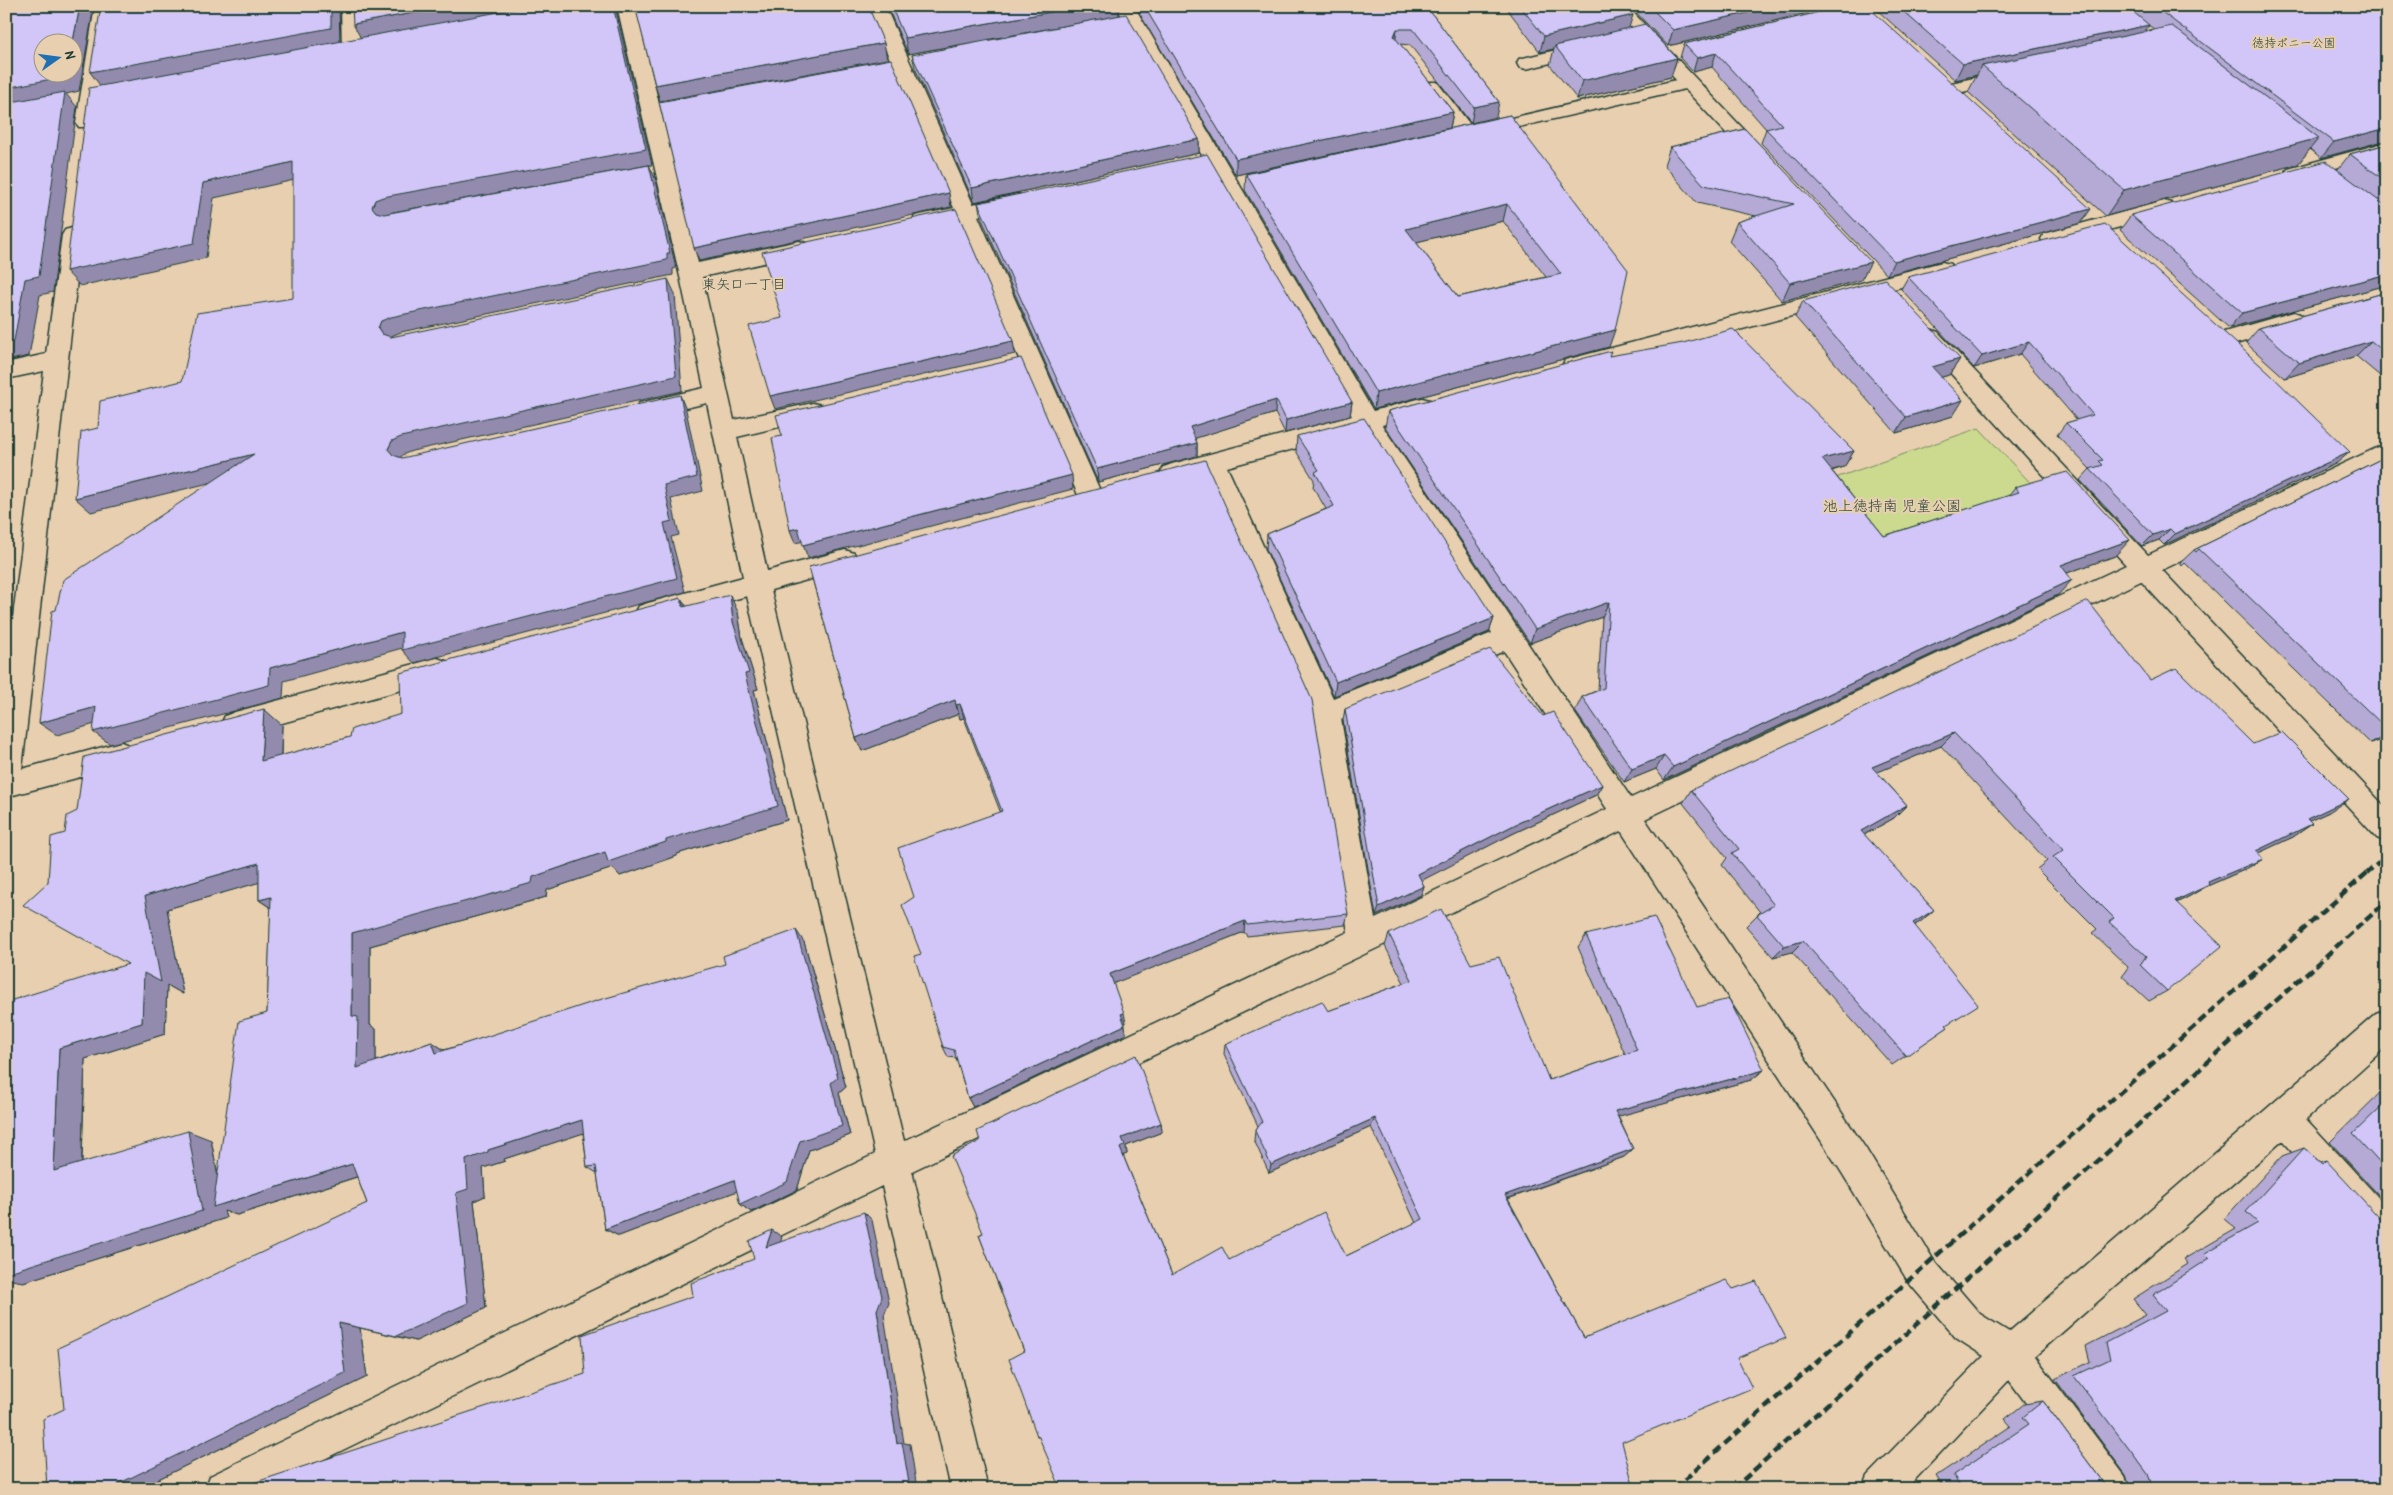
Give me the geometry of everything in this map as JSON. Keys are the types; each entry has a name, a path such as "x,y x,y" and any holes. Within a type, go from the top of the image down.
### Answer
{"street":[{"path":"84,140 104,6"},
{"path":"350,6 351,50"},
{"path":"626,6 661,108 657,172 716,393 757,583 970,1489"},
{"path":"876,6 966,211 1021,362 1090,495"},
{"path":"1617,6 1635,37 1672,53 1688,83 1776,174"},
{"path":"1124,17 1204,160 1239,183 1367,421 1854,1161 1921,1271 1968,1326 2011,1353 2112,1489"},
{"path":"1526,63 1607,44"},
{"path":"332,53 370,46"},
{"path":"1971,108 1942,82 2025,72"},
{"path":"1419,73 1456,135 1688,83"},
{"path":"2272,179 2326,173 2387,148"},
{"path":"2298,152 2326,173"},
{"path":"900,226 1033,197"},
{"path":"2032,244 2186,202"},
{"path":"74,217 6,785 146,747"},
{"path":"685,280 814,245"},
{"path":"1547,372 1965,263"},
{"path":"1862,264 1897,302"},
{"path":"2224,339 2310,315"},
{"path":"1915,321 2387,829"},
{"path":"6,371 57,360"},
{"path":"621,415 716,393"},
{"path":"1147,480 1442,401"},
{"path":"725,431 830,407"},
{"path":"223,1489 893,1164 2145,568 2365,455"},
{"path":"1213,462 1326,713 1364,940"},
{"path":"625,619 869,554"},
{"path":"1326,713 1509,637"},
{"path":"213,729 462,663"},
{"path":"1880,1489 2011,1353 2283,1118 2387,1025"},
{"path":"2283,1118 2386,1231"}],"green space":[{"name":"池上徳持南 児童公園","path":"1979,428 2037,490 1879,557 1818,484"}],"building":[{"path":"6,6 80,6 75,32 32,32 32,82 36,82 6,88"},
{"path":"101,6 331,6 331,28 90,72"},
{"path":"352,6 451,6 353,24"},
{"path":"531,6 613,6 646,149 383,197 375,200 372,207 376,212 384,214 649,165 670,253 667,253 667,260 391,317 381,321 378,328 382,334 391,337 668,279 676,376 401,437 392,441 388,449 393,455 402,458 680,395 697,477 664,485 672,521 664,523 677,578 402,650 402,632 270,668 269,685 93,732 96,707 39,723 52,611 56,610 63,580 254,454 75,498 81,432 98,428 100,401 182,381 197,313 293,298 293,162 203,183 194,243 66,271 89,88"},
{"path":"635,6 868,6 884,43 655,85"},
{"path":"891,6 1084,6 905,38"},
{"path":"1144,6 1426,6 1499,102 1474,107 1413,29 1397,29 1394,36 1453,112 1236,159"},
{"path":"1520,6 1624,6 1633,15 1544,36"},
{"path":"1649,6 1777,6 1673,30"},
{"path":"1845,6 1867,6 2091,209 1894,261 1766,129 1782,125 1716,53 1697,58 1684,44"},
{"path":"1897,6 2126,6 2149,25 1963,64"},
{"path":"2154,6 2387,6 2387,128 2334,142"},
{"path":"1126,14 1199,139 972,188 912,55"},
{"path":"1645,24 1677,58 1582,81 1555,46"},
{"path":"2172,26 2319,138 2124,190 1982,66"},
{"path":"891,59 949,193 694,248 659,102"},
{"path":"65,92 39,276 25,279 14,341 6,343 6,103"},
{"path":"1510,115 1628,270 1615,330 1376,393 1246,174","holes":["1507,204 1561,274 1458,297 1406,229"]},
{"path":"1745,129 1871,262 1790,283 1737,222 1794,204 1704,185 1670,147"},
{"path":"2387,144 2387,182 2350,154"},
{"path":"1207,154 1352,402 1286,420 1276,400 1190,427 1197,443 1097,469 978,203"},
{"path":"2326,161 2387,207 2387,274 2242,313 2131,215"},
{"path":"956,209 1013,341 770,396 749,326 782,318 762,252"},
{"path":"2105,224 2270,374 2350,452 2175,534 2170,529 2153,535 2090,469 2103,465 2099,461 2103,460 2066,423 2093,415 2029,342 1982,356 1908,277"},
{"path":"1885,279 1960,359 1932,367 1963,400 1906,417 1803,301"},
{"path":"2387,292 2387,354 2371,341 2299,363 2259,328"},
{"path":"1733,329 1854,451 1822,459 1884,536 2019,492 2015,487 2067,472 2130,540 2061,565 2072,580 1673,767 1664,756 1632,769 1582,697 1604,688 1609,602 1535,629 1388,411 1611,351 1609,356 1683,343"},
{"path":"1021,358 1072,475 803,545 798,528 790,530 772,438 782,436 776,415"},
{"path":"1364,418 1494,618 1336,682 1267,534 1334,506 1315,472 1319,470 1297,436"},
{"path":"2387,456 2387,729 2199,549 2196,552 2194,550"},
{"path":"1205,460 1312,700 1348,914 1247,925 1245,921 1110,974 1124,1013 1121,1014 1125,1025 968,1098 954,1050 943,1047 914,956 921,954 902,905 914,897 898,848 1002,811 960,704 956,705 955,700 856,738 809,567"},
{"path":"730,595 733,622 749,673 745,674 778,806 666,840 666,842 608,862 605,852 533,877 532,883 352,933 352,1016 358,1017 357,1068 432,1042 436,1053 599,1000 725,964 723,956 796,930 838,1077 831,1083 842,1126 800,1141 787,1182 740,1204 734,1180 605,1229 596,1166 587,1167 582,1120 488,1150 488,1152 466,1160 468,1189 456,1193 468,1303 396,1336 339,1323 345,1373 118,1484 120,1489 47,1489 43,1419 64,1409 58,1348 367,1203 352,1164 213,1207 239,1021 267,1013 271,897 259,900 259,863 145,896 161,982 144,973 142,1023 59,1048 54,1171 188,1131 202,1211 6,1273 6,1084 10,1050 6,1052 6,1002 128,964 23,905 48,882 51,837 65,833 67,816 77,811 84,757 264,709 261,761 350,737 352,729 401,714 400,673 681,598 683,607"},
{"path":"2088,601 2150,680 2176,668 2253,744 2282,732 2349,799 2307,819 2312,824 2256,851 2263,859 2208,882 2209,885 2175,901 2222,946 2167,991 2140,965 2146,956 2109,922 2114,918 2053,857 2064,850 1954,733 1872,767 1907,805 1861,831 1934,910 1913,923 1978,1005 1946,1025 1948,1027 1906,1056 1803,941 1784,946 1757,915 1774,905 1732,853 1739,849 1691,790"},
{"path":"1490,649 1543,716 1553,712 1602,785 1516,824 1418,874 1424,886 1379,907 1345,709"},
{"path":"1441,909 1471,964 1499,957 1549,1080 1637,1050 1586,935 1654,917 1697,1007 1729,999 1764,1070 1615,1111 1633,1149 1505,1195 1584,1338 1726,1280 1733,1289 1756,1281 1786,1338 1737,1358 1752,1388 1622,1442 1633,1485 1623,1489 1061,1489 1037,1436 1009,1359 1024,1351 979,1235 983,1233 951,1156 980,1141 977,1131 1136,1055 1161,1123 1122,1138 1125,1145 1120,1148 1172,1275 1222,1247 1229,1260 1324,1212 1346,1256 1423,1219 1375,1118 1271,1165 1255,1131 1262,1122 1225,1044 1322,1001 1328,1011 1412,980 1389,934"},
{"path":"2387,1101 2387,1171 2353,1134"},
{"path":"2304,1148 2322,1164 2326,1160 2387,1226 2387,1489 2153,1489 2148,1474 2074,1376 2110,1359 2106,1343 2166,1311 2153,1295 2210,1258 2205,1253 2258,1223 2246,1212"},
{"path":"864,1212 882,1297 877,1310 897,1444 902,1442 910,1489 241,1489 253,1483 585,1374 582,1335 693,1296 691,1283 754,1259 749,1241 772,1230 766,1247"},
{"path":"2043,1401 2108,1489 1961,1489 1953,1475 2029,1424 2023,1417"}],"railway":[{"path":"2367,873 2387,855"},
{"path":"1674,1489 2368,872"},
{"path":"1733,1489 2387,901"}],"district":[{"name":"東矢口一丁目","path":"744,283"}],"park label":[{"name":"徳持ポニー公園","path":"2294,42"}]}
